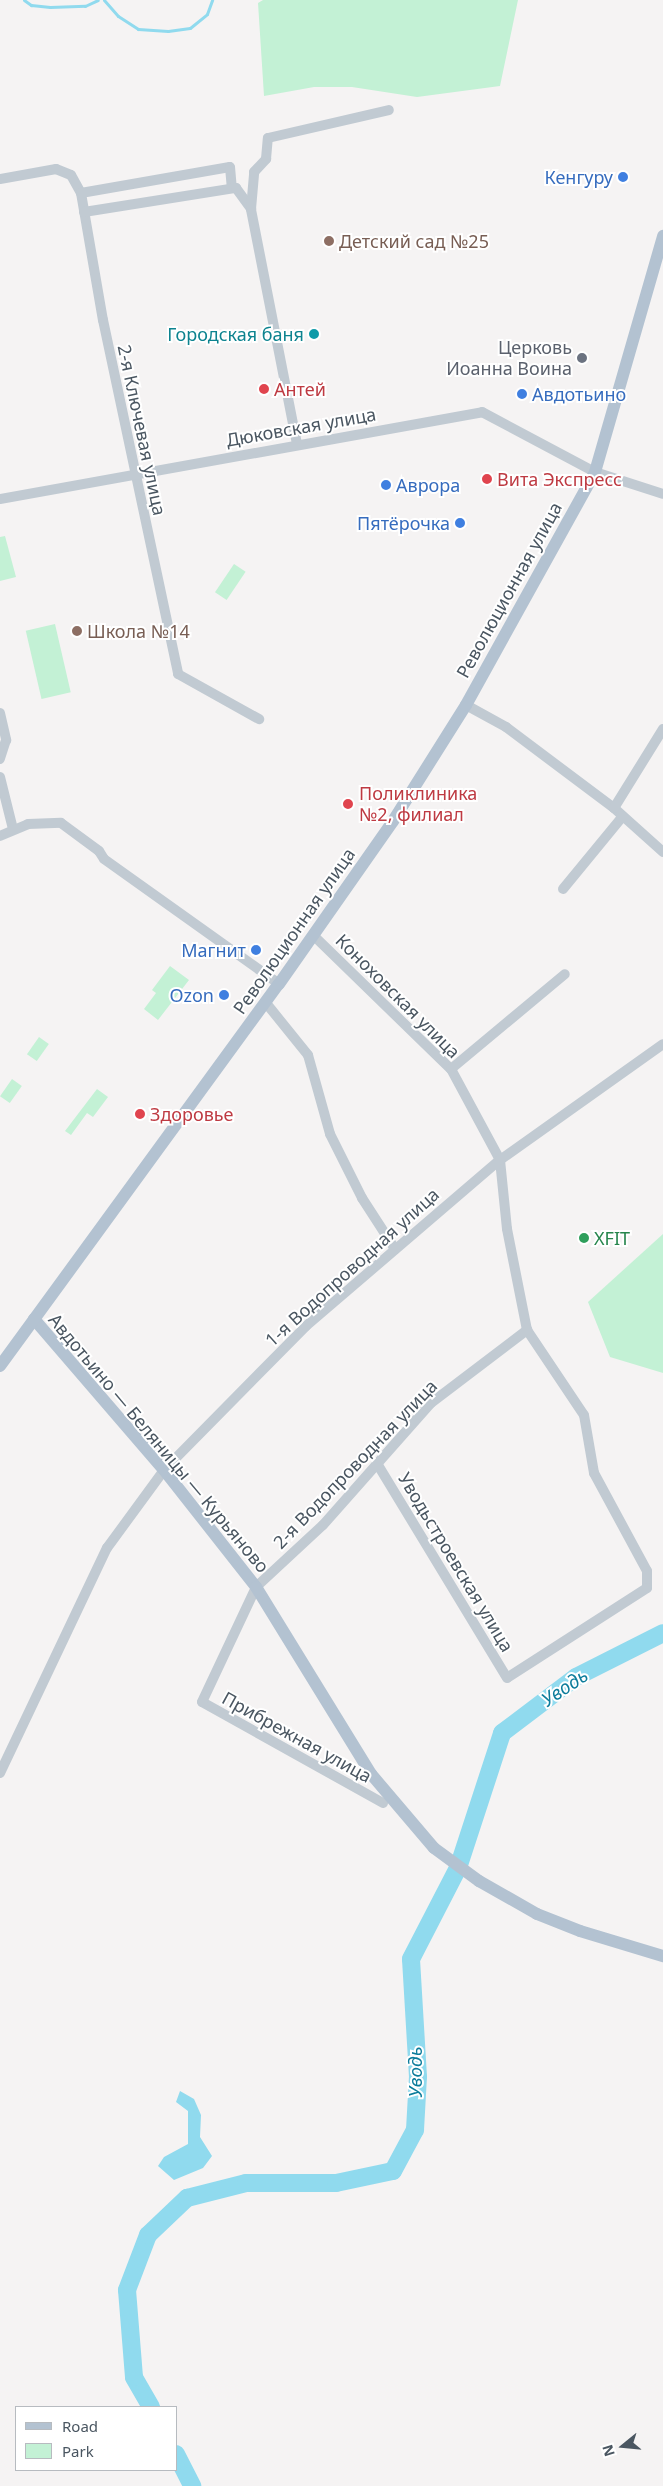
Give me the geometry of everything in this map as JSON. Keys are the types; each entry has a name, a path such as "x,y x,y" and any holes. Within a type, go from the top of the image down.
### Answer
{"main road":[{"name":"Революционная улица","path":"0,1366 266,1003 393,821 466,705 595,472 663,236"},
{"name":"Авдотьино — Беляницы — Курьяново","path":"34,1319 164,1470 256,1587 345,1736 409,1822 434,1848 505,1896 580,1931 663,1956"}],"street":[{"path":"297,444 251,209 254,172 266,159 268,138 389,110"},
{"path":"81,193 230,167 232,188"},
{"name":"2-я Ключевая улица","path":"0,179 56,169 71,175 81,193 102,320 178,674 259,719"},
{"path":"84,212 232,188 240,190 251,209"},
{"name":"Дюковская улица","path":"0,499 482,412 595,472 663,494"},
{"path":"466,705 506,727 614,808 663,852"},
{"path":"0,713 6,740 0,759"},
{"path":"614,808 663,729"},
{"path":"0,777 13,829"},
{"path":"563,888 623,816"},
{"path":"0,836 28,824 61,823 100,851 104,859 279,984"},
{"name":"Коноховская улица","path":"313,935 451,1069 500,1160"},
{"path":"451,1069 565,974"},
{"path":"266,1003 308,1055 330,1134 362,1198 395,1249"},
{"name":"1-я Водопроводная улица","path":"0,1773 107,1548 164,1470 306,1326 395,1249 500,1160 663,1044"},
{"path":"500,1160 507,1229 527,1330"},
{"name":"2-я Водопроводная улица","path":"256,1587 323,1525 431,1402 527,1330"},
{"name":"Уводьстроевская улица","path":"377,1463 507,1678 647,1588 647,1571 594,1473 584,1415 527,1330"},
{"name":"Прибрежная улица","path":"256,1587 202,1702 383,1803"}],"green space":[{"path":"263,0 518,0 500,86 417,97 352,87 314,87 264,96 258,3"},
{"path":"5,536 16,577 0,581 0,537"},
{"path":"234,564 246,572 227,600 215,592"},
{"path":"55,624 71,692 42,699 26,631"},
{"path":"170,966 189,980 158,1020 144,1009 156,993 152,990"},
{"path":"39,1037 49,1044 37,1061 27,1054"},
{"path":"12,1079 22,1086 10,1103 0,1096"},
{"path":"97,1089 108,1097 93,1117 87,1113 71,1135 65,1131"},
{"path":"663,1234 663,1373 610,1357 588,1302"}],"water":[{"path":"180,2091 194,2099 201,2115 200,2137 212,2156 203,2168 174,2180 158,2166 164,2157 188,2144 188,2111 176,2102"}],"waterway":[{"path":"24,0 31,5 50,7 85,6 98,0"},
{"path":"104,0 118,16 138,29 168,31 190,28 207,14 212,0"},
{"name":"Уводь","path":"150,2406 134,2377 127,2290 148,2235 187,2198 246,2183 336,2183 393,2171 415,2130 418,2077 411,1959 458,1868 502,1733 576,1677 663,1633"},
{"name":"Уводь","path":"178,2458 192,2486"}],"place":[{"name":"Кенгуру","path":"623,177"},
{"name":"Детский сад №25","path":"329,241"},
{"name":"Городская баня","path":"314,334"},
{"name":"Церковь Иоанна Воина","path":"582,358"},
{"name":"Антей","path":"264,389"},
{"name":"Авдотьино","path":"522,394"},
{"name":"Вита Экспресс","path":"487,479"},
{"name":"Аврора","path":"386,485"},
{"name":"Пятёрочка","path":"460,523"},
{"name":"Школа №14","path":"77,631"},
{"name":"Поликлиника №2, филиал","path":"348,804"},
{"name":"Магнит","path":"256,950"},
{"name":"Ozon","path":"224,995"},
{"name":"Здоровье","path":"140,1114"},
{"name":"XFIT","path":"584,1238"}]}
